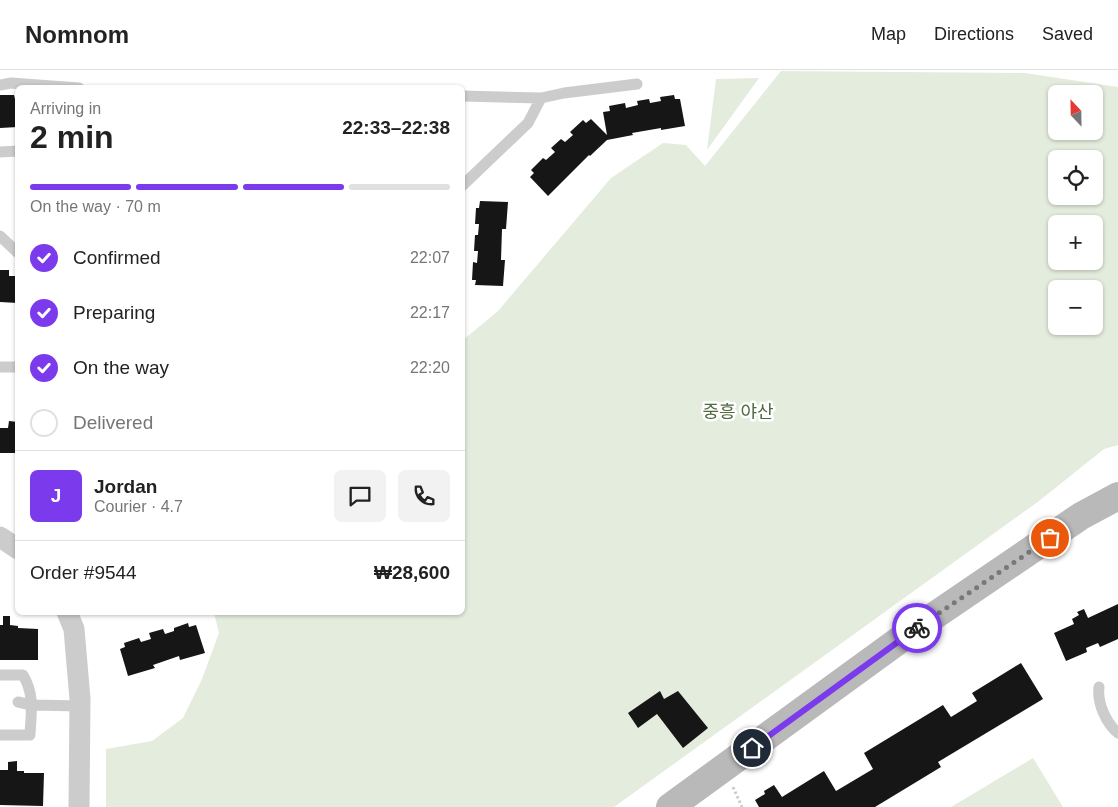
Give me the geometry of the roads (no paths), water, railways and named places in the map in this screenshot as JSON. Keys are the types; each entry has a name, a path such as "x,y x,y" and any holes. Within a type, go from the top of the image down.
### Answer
{"street":[{"path":"672,806 909,633 1081,516 1118,496"},
{"path":"0,537 15,547"},
{"path":"68,615 74,629 80,706 79,807"}],"lane":[{"path":"0,85 12,83 39,85"},
{"path":"465,96 541,98 564,93 636,84"},
{"path":"465,183 528,123 541,98"},
{"path":"0,152 15,151"},
{"path":"0,236 15,250"},
{"path":"0,367 15,368"},
{"path":"0,675 23,675 29,685 32,705 30,735 0,734"},
{"path":"1098,687 1098,698 1106,716 1118,733"},
{"path":"18,702 32,705 80,706"}],"park label":[{"name":"중흥 야산","path":"738,412"}]}
